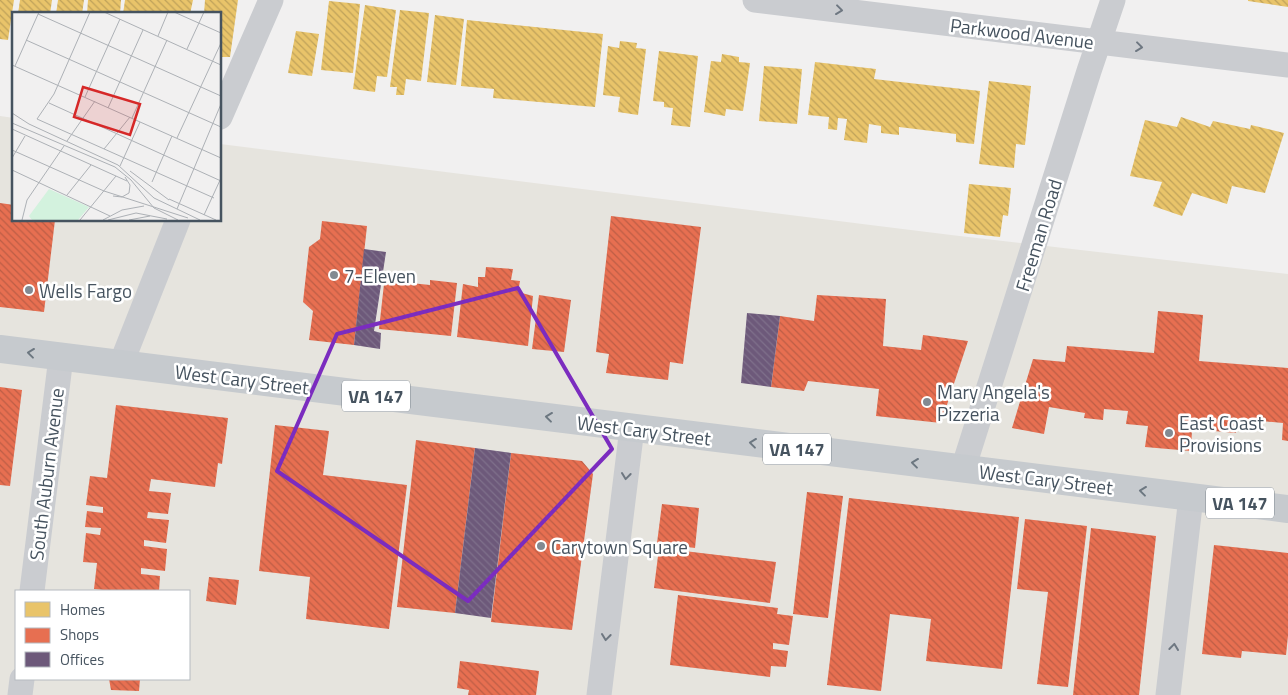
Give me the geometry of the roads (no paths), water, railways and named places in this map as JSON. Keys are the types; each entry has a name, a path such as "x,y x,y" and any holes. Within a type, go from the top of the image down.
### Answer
{"main road":[{"name":"West Cary Street","path":"0,349 1288,509"}],"street":[{"path":"221,115 271,0"},
{"name":"Parkwood Avenue","path":"755,0 1288,65"},
{"name":"Freeman Road","path":"963,469 1113,0"},
{"path":"120,364 178,221"},
{"name":"South Auburn Avenue","path":"32,590 61,357"},
{"path":"599,695 632,428"},
{"path":"1168,695 1191,497"},
{"path":"20,695 22,680"}],"place":[{"name":"7-Eleven","path":"334,275"},
{"name":"Wells Fargo","path":"29,290"},
{"name":"Mary Angela's Pizzeria","path":"927,402"},
{"name":"East Coast Provisions","path":"1169,433"},
{"name":"Carytown Square","path":"541,546"}]}
